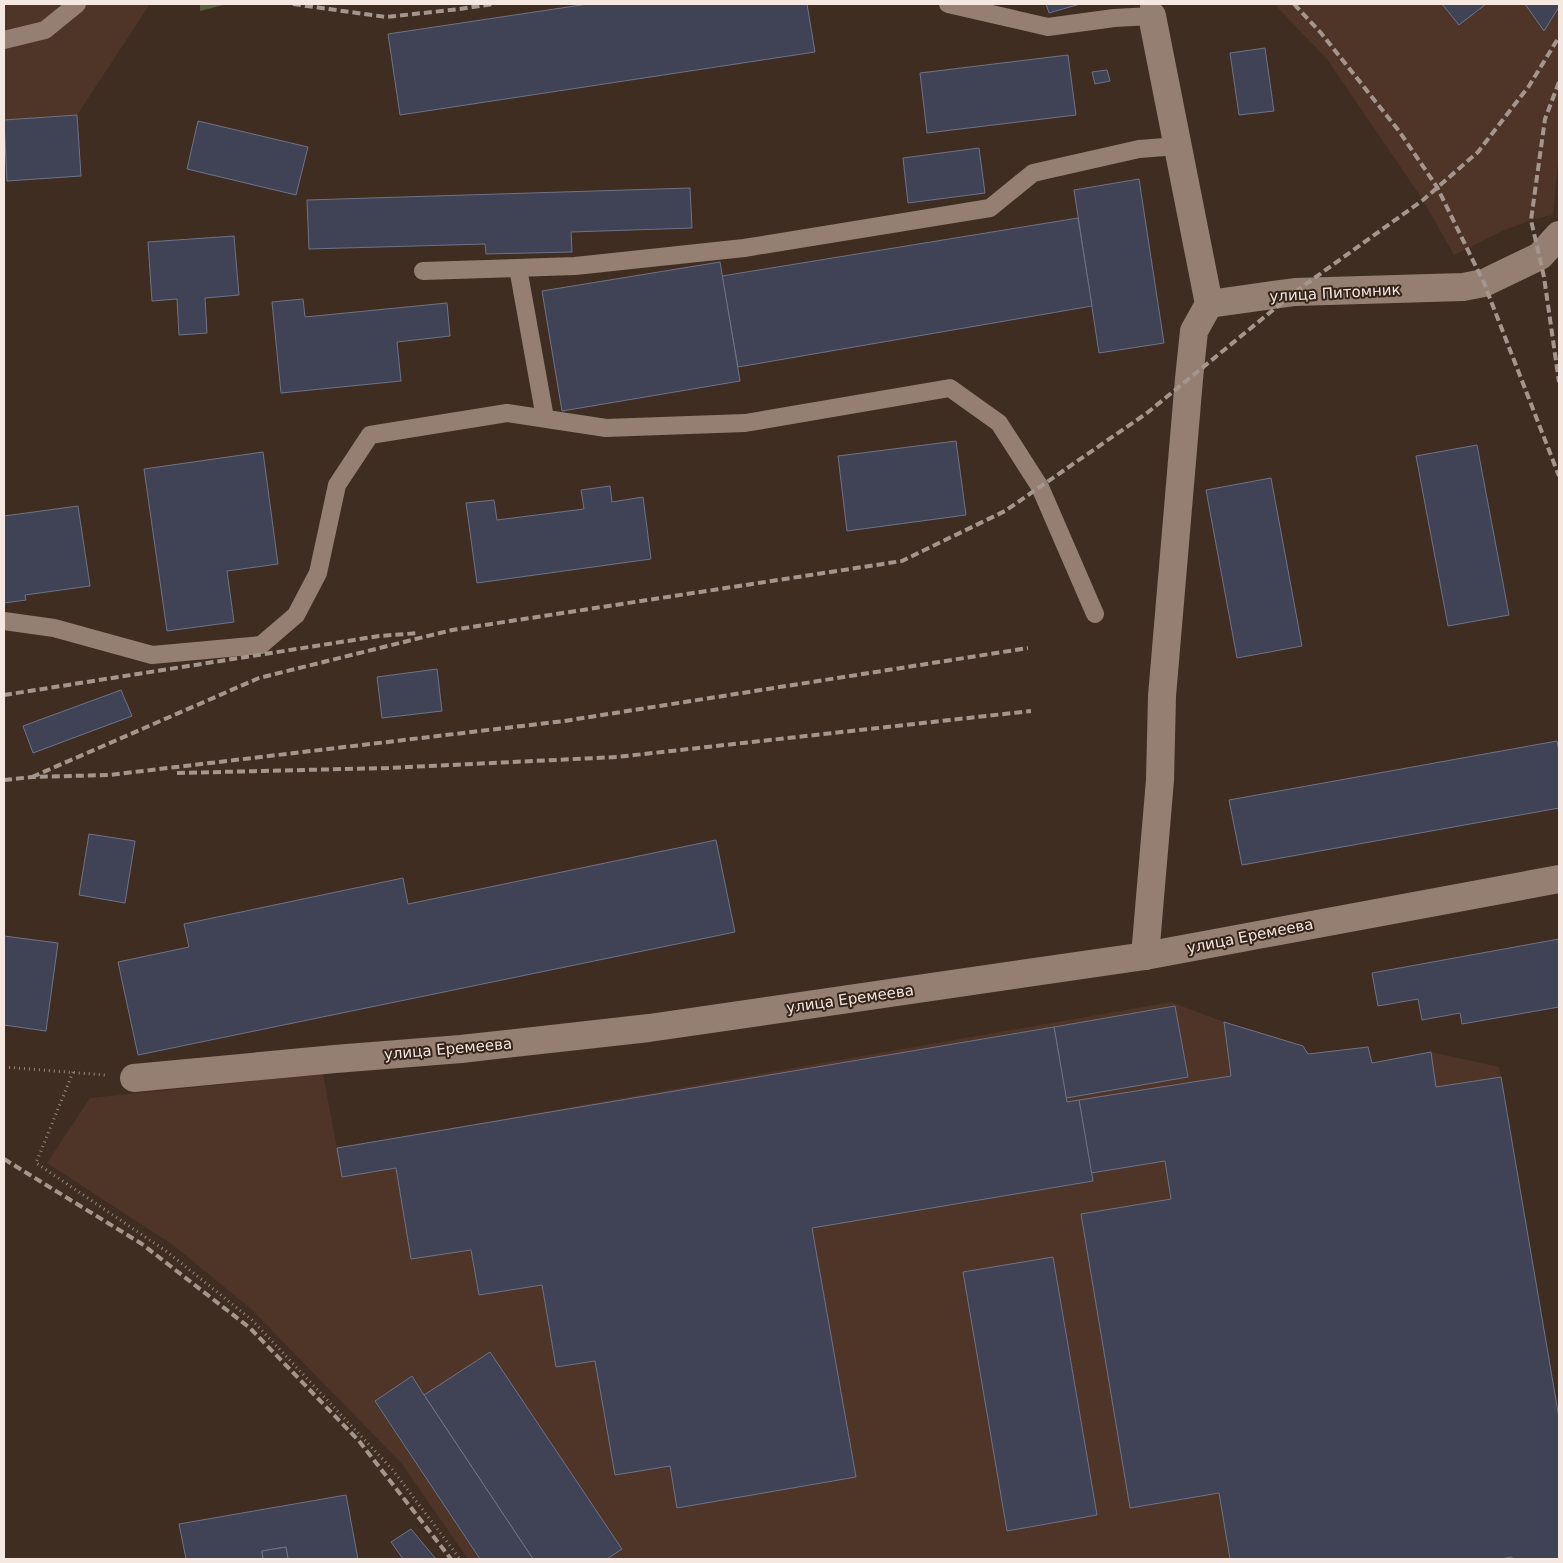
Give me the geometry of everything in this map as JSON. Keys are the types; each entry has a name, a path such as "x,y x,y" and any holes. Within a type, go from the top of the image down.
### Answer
{"street":[{"path":"1145,956 1160,780 1162,696 1189,379 1194,331 1209,304 1150,10"},
{"name":"улица Питомник","path":"1209,304 1295,292 1463,287 1484,284 1540,256 1559,235"},
{"name":"улица Еремеева","path":"134,1078 461,1049 648,1028 1145,956 1559,879"}],"lane":[{"path":"4,40 45,30 77,4"},
{"path":"948,4 1048,27 1114,18 1150,10"},
{"path":"423,271 575,266 744,248 990,208 1033,173 1139,149 1178,146"},
{"path":"518,268 545,418"},
{"path":"4,620 54,628 152,655 261,645 296,615 318,574 337,485 370,435 507,412 606,428 745,423 950,388 999,423 1035,479 1095,614"}],"path":[{"path":"4,1067 134,1078"},
{"path":"73,1072 36,1163 166,1252 252,1320 392,1469 460,1559"}],"shaded area":[{"path":"4,4 150,4 77,115 81,176 7,181 4,136"},
{"path":"1274,4 1559,4 1559,150 1553,215 1531,220 1502,231 1454,255 1423,200 1327,59"},
{"path":"1171,1002 1224,1022 1303,1046 1308,1054 1368,1047 1372,1063 1431,1052 1499,1067 1559,1418 1559,1559 468,1559 402,1464 250,1308 173,1245 47,1163 90,1098 323,1074 337,1148"}],"green space":[{"path":"200,4 227,4 200,11"}],"building":[{"path":"588,4 807,4 815,52 400,115 388,34"},
{"path":"1046,4 1080,4 1049,13"},
{"path":"1442,4 1486,4 1459,25"},
{"path":"1525,4 1559,4 1559,7 1544,31"},
{"path":"1265,48 1274,111 1239,115 1230,53"},
{"path":"1068,55 1076,115 927,133 920,73"},
{"path":"1107,70 1110,81 1095,84 1092,72"},
{"path":"77,115 81,176 7,181 4,120"},
{"path":"198,121 308,147 296,195 187,169"},
{"path":"979,148 985,193 908,203 903,158"},
{"path":"1139,179 1164,343 1099,353 1074,190"},
{"path":"690,188 692,228 571,232 572,252 486,254 485,244 309,249 307,200"},
{"path":"1078,218 1092,306 738,367 722,276"},
{"path":"234,236 239,295 205,298 207,333 179,335 177,299 152,301 148,242"},
{"path":"720,262 740,381 562,411 542,291"},
{"path":"303,299 305,317 447,303 450,336 397,342 401,381 281,393 272,302"},
{"path":"956,441 966,515 847,531 838,456"},
{"path":"1477,445 1509,615 1448,626 1416,456"},
{"path":"263,452 278,564 227,571 234,622 167,631 144,469"},
{"path":"1271,478 1302,646 1237,658 1206,490"},
{"path":"610,486 612,502 643,497 651,559 477,583 466,503 494,500 497,520 584,509 581,490"},
{"path":"78,506 90,586 25,595 26,600 4,603 4,516"},
{"path":"437,669 442,711 382,718 377,677"},
{"path":"121,690 132,716 33,753 23,726"},
{"path":"1557,741 1559,751 1559,808 1242,865 1229,800"},
{"path":"89,834 135,841 125,903 79,895"},
{"path":"716,840 735,932 138,1055 118,962 189,947 184,924 403,878 408,904"},
{"path":"4,936 58,943 46,1031 4,1025"},
{"path":"1559,939 1559,1007 1462,1024 1460,1013 1422,1020 1418,999 1378,1006 1372,973"},
{"path":"1175,1006 1188,1077 1066,1098 1054,1027"},
{"path":"1224,1022 1303,1046 1308,1054 1368,1047 1372,1063 1431,1052 1436,1087 1501,1077 1559,1418 1559,1559 1512,1559 1512,1557 1499,1559 1230,1559 1219,1493 1130,1508 1081,1214 1171,1199 1165,1161 1091,1173 1079,1100 1231,1076"},
{"path":"1054,1027 1067,1102 1079,1100 1093,1181 812,1228 856,1477 677,1508 670,1466 615,1475 595,1361 556,1367 542,1285 479,1295 471,1250 411,1259 396,1168 342,1177 337,1148"},
{"path":"1053,1257 1097,1515 1007,1531 963,1272"},
{"path":"490,1352 622,1549 607,1559 533,1559 424,1395"},
{"path":"412,1376 533,1559 480,1559 375,1401"},
{"path":"346,1495 358,1559 288,1559 286,1547 262,1551 263,1559 186,1559 179,1524"},
{"path":"411,1529 436,1559 403,1559 391,1542"},
{"path":"286,1547 288,1559 263,1559 262,1551"}],"railway":[{"path":"293,4 386,17 493,4"},
{"path":"1294,4 1321,33 1399,131 1437,187 1484,283 1559,476"},
{"path":"32,777 259,678 452,630 902,561 1005,511 1147,413 1295,292 1423,200 1478,152 1529,86 1559,37"},
{"path":"1559,82 1545,119 1531,220 1544,277 1559,382"},
{"path":"4,695 379,636 419,633"},
{"path":"4,780 32,777 109,775 564,721 1028,648"},
{"path":"177,773 388,768 617,757 1031,711"},
{"path":"4,1159 142,1244 250,1328 359,1441 451,1559"}]}
